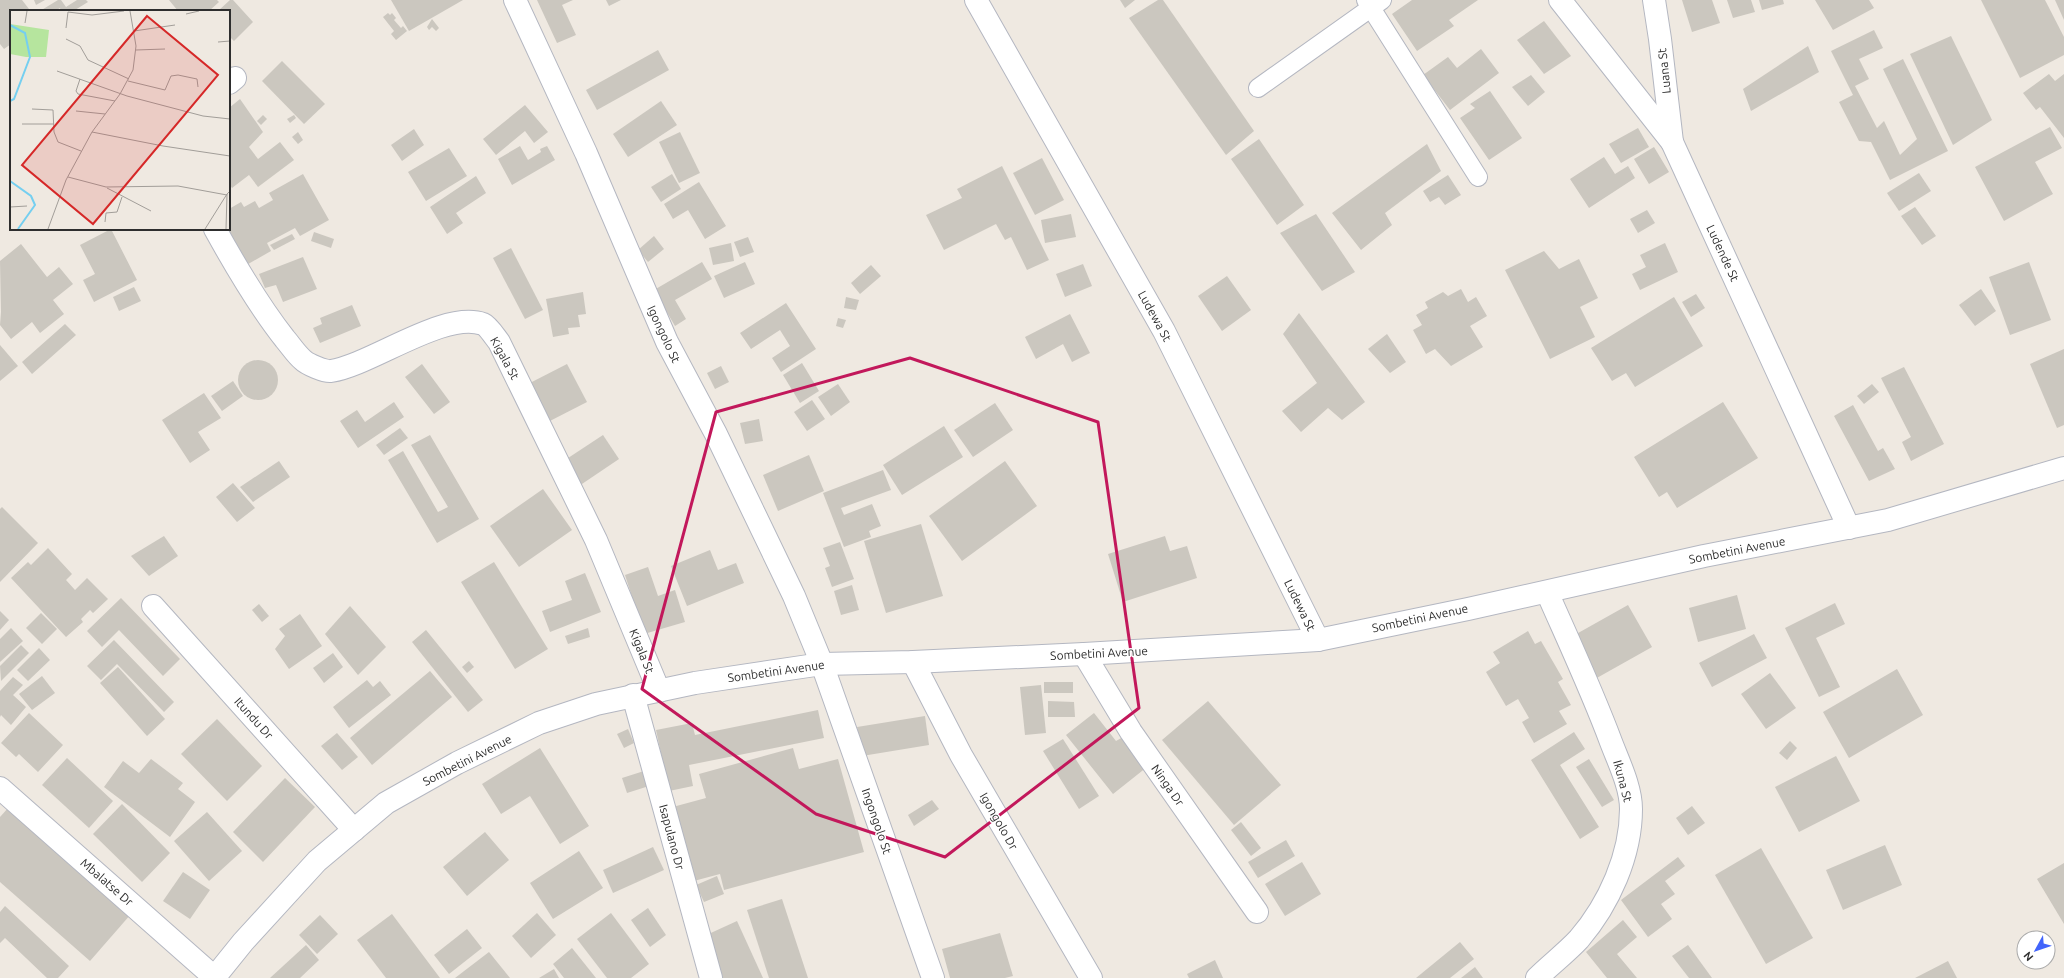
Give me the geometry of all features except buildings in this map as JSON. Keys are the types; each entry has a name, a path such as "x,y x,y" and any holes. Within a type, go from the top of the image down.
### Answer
{"street":[{"name":"Igongolo St","path":"515,0 586,153 667,342 716,434 794,596 822,664"},
{"name":"Ludewa St","path":"976,0 1164,332 1318,640"},
{"name":"Ludende St","path":"1560,0 1672,142 1849,528"},
{"name":"Luana St","path":"1654,0 1672,142"},
{"name":"Kigala St","path":"216,230 237,268 274,326 303,361 329,371 349,366 418,335 446,326 470,322 484,325 499,342 596,540 659,691"},
{"name":"Sombetini Avenue","path":"214,977 243,942 317,861 386,803 457,763 532,726 596,704 633,695 822,664 913,662 1084,654 1318,640 1547,592 1704,556 1888,520 2064,468"},
{"name":"Ikuna St","path":"1537,978 1579,938 1603,904 1617,876 1628,841 1631,808 1624,774 1601,715 1547,592"},
{"name":"Itundu Dr","path":"153,606 354,830"},
{"name":"Ninga Dr","path":"1084,654 1131,732 1257,912"},
{"name":"Igongolo Dr","path":"913,662 961,755 1092,978"},
{"name":"Ingongolo St","path":"822,664 933,978"},
{"name":"Isapulano Dr","path":"633,695 711,978"},
{"name":"Mbalatse Dr","path":"0,788 214,977"}],"lane":[{"path":"1258,88 1374,2 1478,177"}],"highlighted area":[{"path":"910,358 1098,422 1139,708 945,857 816,814 642,689 716,412"}]}
